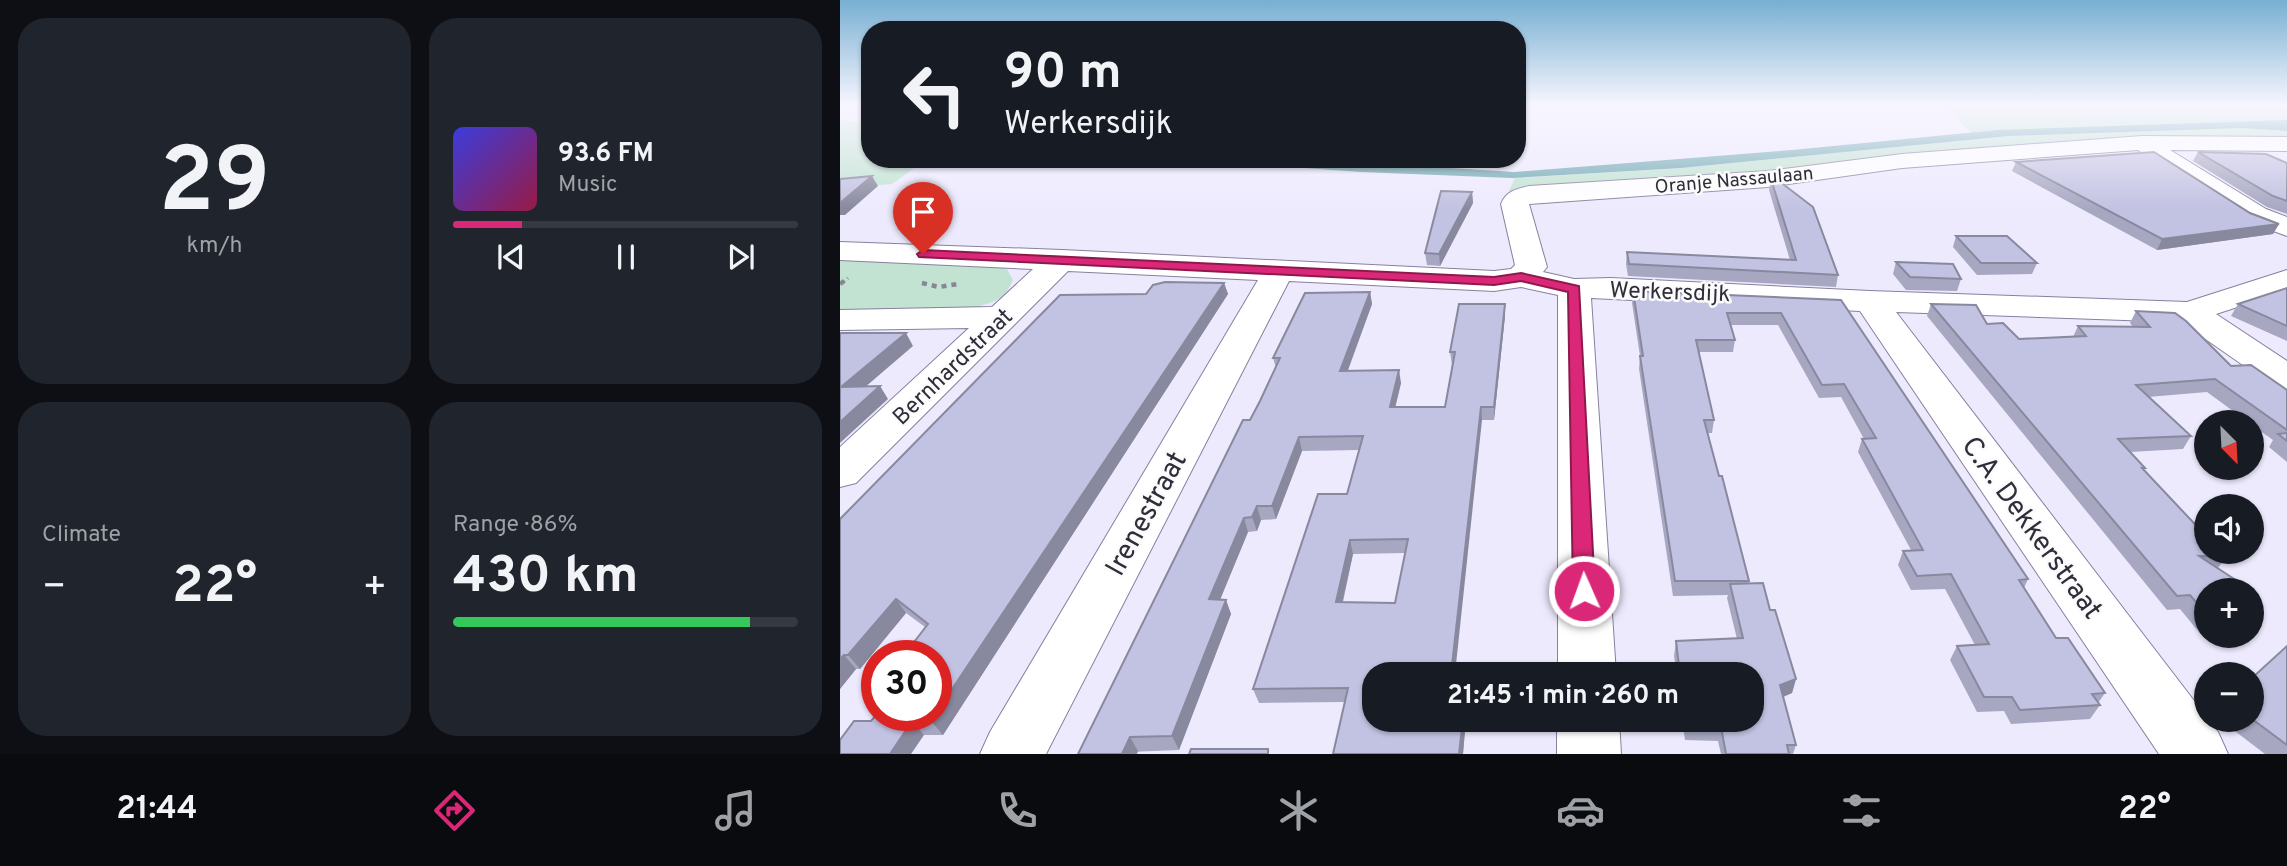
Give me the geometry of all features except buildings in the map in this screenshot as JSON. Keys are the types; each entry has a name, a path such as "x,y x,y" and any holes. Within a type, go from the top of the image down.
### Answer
{"street":[{"name":"Oranje Nassaulaan","path":"1521,277 1531,267 1516,204 1517,198 1529,194 1768,179 1902,161 2142,143 2287,144"},
{"path":"2142,143 2256,215 2287,227"},
{"name":"Werkersdijk","path":"840,251 1062,259 1494,281 1521,277 1574,289 1611,288 2189,313 2287,279"},
{"name":"Bernhardstraat","path":"840,472 1062,259"},
{"name":"Irenestraat","path":"1012,754 1278,272"},
{"path":"1574,289 1587,662"},
{"name":"C.A. Dekkerstraat","path":"1870,301 2196,754"},
{"path":"2189,313 2287,378"},
{"path":"840,320 1004,317"},
{"path":"1588,732 1589,754"}],"green space":[{"path":"840,140 861,140 861,168 914,168 892,184 840,188"},
{"path":"1966,140 2249,140 2083,141 1948,150 1750,174 1509,191 1515,178 1681,168"},
{"path":"840,258 987,264 1007,269 1013,280 1005,294 993,302 974,307 927,313 840,316"}],"water":[{"path":"1893,140 1966,140 1681,168 1512,178 1305,168 1451,168 1514,172"}],"route":[{"path":"923,254 1494,281 1521,277 1574,289 1584,591"}]}
